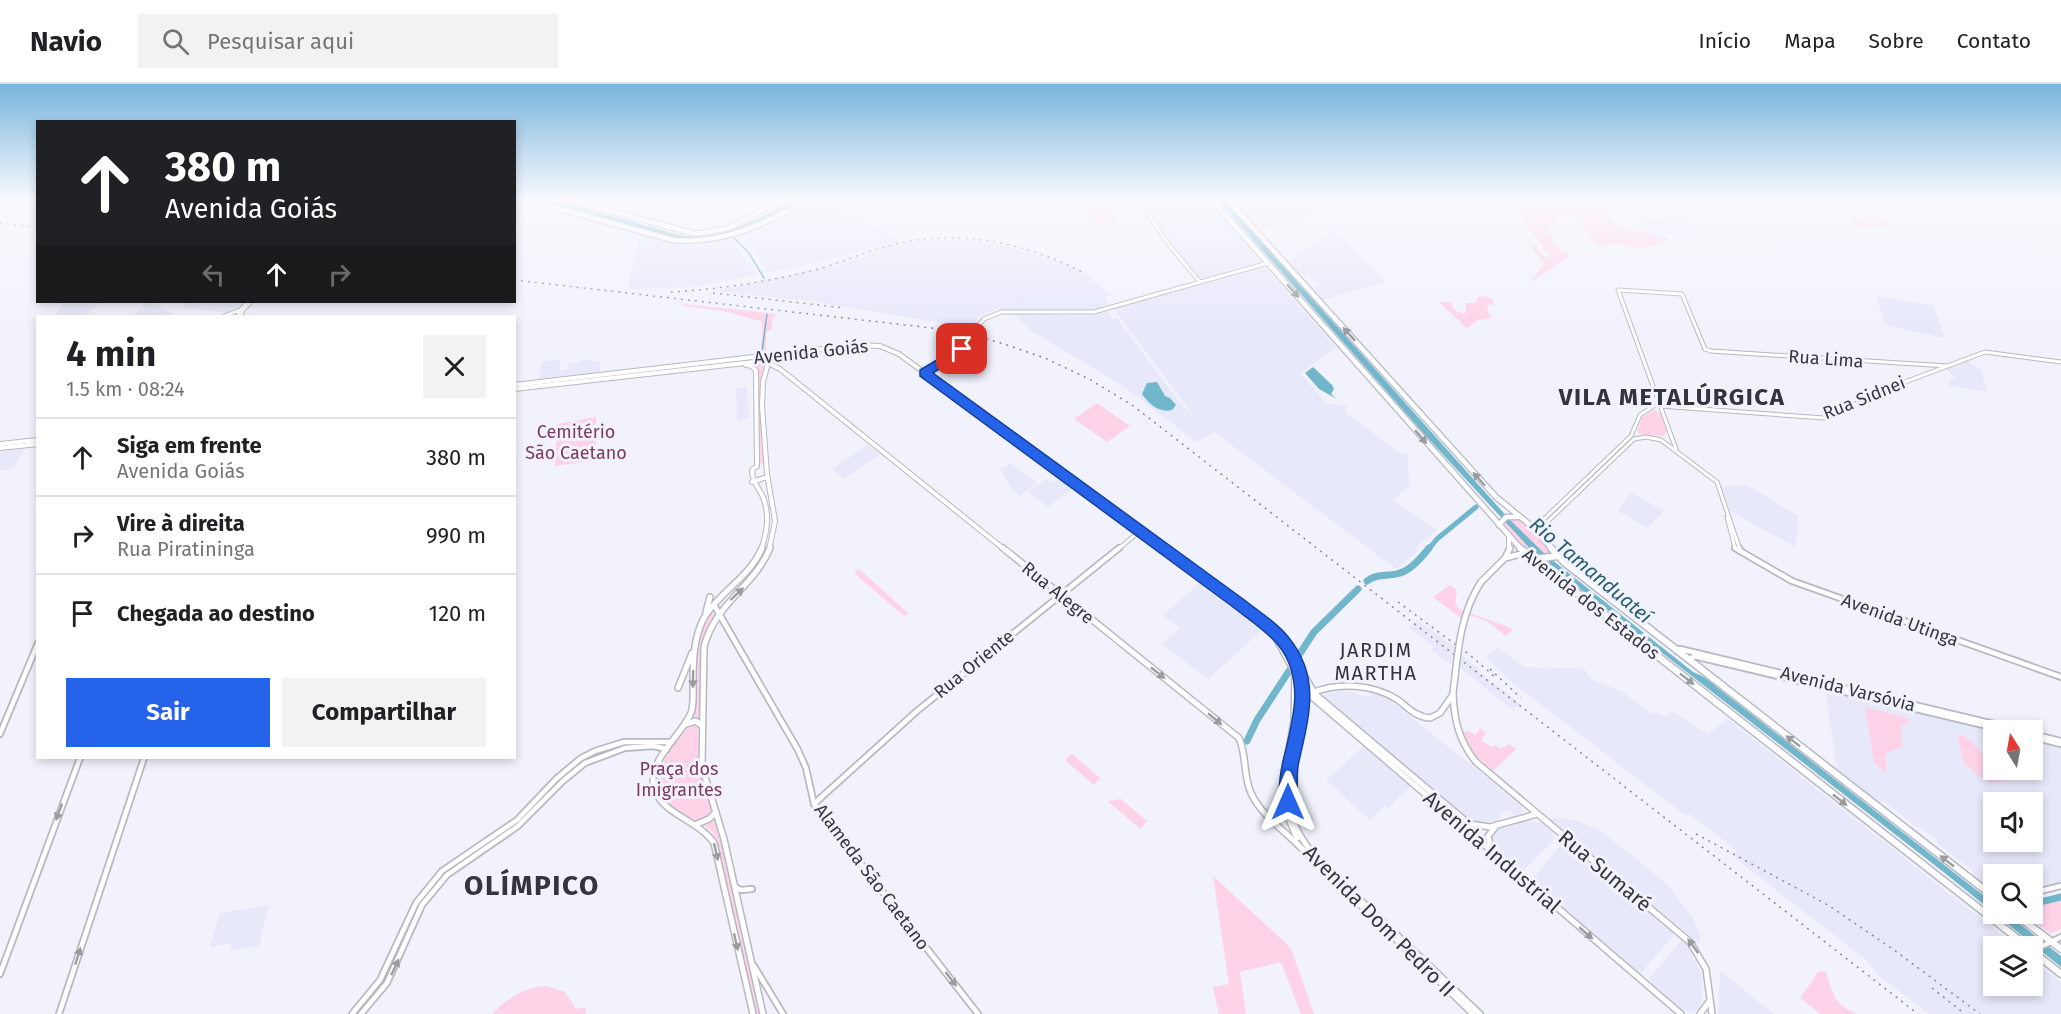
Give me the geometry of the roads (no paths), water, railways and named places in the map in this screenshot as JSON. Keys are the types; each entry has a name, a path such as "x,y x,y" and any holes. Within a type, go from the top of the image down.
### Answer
{"highway":[{"name":"Avenida dos Estados","path":"1251,243 1503,520 1509,537 1527,554 1983,910"},
{"name":"Avenida dos Estados","path":"1267,243 1496,496 1543,537 1555,557 1679,650 1689,661 1983,891"},
{"path":"1503,520 1522,518"},
{"path":"1533,558 1555,557"},
{"name":"Avenida dos Estados","path":"2000,924 2014,936"},
{"path":"2027,924 2049,943 2061,949"},
{"path":"2043,958 2061,974"}],"main road":[{"path":"1168,243 1200,282"},
{"path":"924,373 962,349 984,319 997,313 1014,311 1095,312 1268,263"},
{"name":"Rua Lima","path":"1659,404 1618,290 1682,294 1705,349 1721,352 1933,366"},
{"name":"Avenida Goiás","path":"516,387 870,344 895,351 1269,627"},
{"name":"Rua Sidnei","path":"1659,404 1822,418 1938,367 1991,351 2061,362"},
{"path":"764,1014 716,812 702,767 702,726 705,642 720,612 751,579 773,542 776,512 767,477 762,390 770,355"},
{"path":"749,358 733,361 734,364 752,366 756,371 757,466"},
{"name":"Avenida Goiás","path":"516,387 734,364 768,363"},
{"name":"Rua Alegre","path":"768,363 788,375 1239,738 1245,750 1248,786 1255,801 1305,852"},
{"path":"1933,366 1938,367"},
{"path":"1529,524 1542,521 1634,431 1638,417 1659,404 1676,449"},
{"path":"1649,410 1662,413"},
{"path":"1634,431 1642,437"},
{"path":"1543,537 1546,523 1634,439 1642,437 1659,439 1670,435"},
{"name":"Avenida Utinga","path":"1659,439 1676,449 1717,482 1732,545 1743,554 1792,581 2061,676"},
{"path":"0,446 36,440"},
{"path":"0,446 36,444"},
{"path":"757,466 766,468"},
{"path":"705,615 747,571 765,539 767,519 765,505 752,482 752,470 757,466"},
{"path":"752,482 767,477"},
{"name":"Rua Oriente","path":"814,804 890,733 1140,531"},
{"path":"1502,560 1510,547 1509,537"},
{"path":"1502,560 1516,553 1527,554"},
{"name":"Rua Sumaré","path":"1502,560 1480,582 1466,609 1453,693 1456,730 1472,757 1690,942 1706,969 1712,1014"},
{"path":"710,597 697,633 694,651 693,706 685,724 653,773 655,792 664,804 709,833 714,843 753,1014"},
{"name":"Alameda São Caetano","path":"714,605 802,758 814,804 978,1014"},
{"name":"Avenida Dom Pedro II","path":"1269,627 1284,641 1297,671 1300,703 1287,784 1290,808 1300,836 1320,862 1480,1014"},
{"path":"0,734 36,648"},
{"name":"Avenida Varsóvia","path":"1679,650 1983,722"},
{"path":"678,688 694,651"},
{"name":"Avenida Varsóvia","path":"1689,661 1691,656 1694,656 1983,725"},
{"path":"1297,671 1304,690"},
{"name":"Avenida Industrial","path":"1297,671 1312,695 1462,818 1478,826 1497,825"},
{"path":"1300,703 1321,689 1357,687 1379,691 1393,697 1425,718 1436,716 1453,693"},
{"path":"1321,689 1324,701"},
{"name":"Avenida Dom Pedro II","path":"1304,690 1282,789 1290,824 1305,852 1473,1014"},
{"name":"Avenida Industrial","path":"1304,690 1324,701 1492,851 1681,1014"},
{"path":"685,724 696,721 702,726"},
{"path":"2043,738 2061,742"},
{"path":"352,1014 384,975 408,916 420,896 449,863 520,818 567,769 587,755 622,741 648,739 673,742"},
{"path":"361,1014 380,993 391,976 422,907 450,872 519,826 568,775 588,761 622,748 643,746 668,749"},
{"path":"0,974 80,759"},
{"path":"59,1014 144,759"},
{"path":"1527,806 1528,817"},
{"path":"697,824 709,819 716,812"},
{"path":"1492,851 1488,838 1497,825 1537,814"},
{"path":"1528,817 1547,823"},
{"path":"734,886 741,890 752,889"},
{"path":"2043,890 2061,886"},
{"path":"2043,946 2061,937"},
{"path":"752,962 783,1014"},
{"path":"1700,1014 1709,1001"}],"water":[{"path":"1256,243 1263,243 1510,520 1546,555 1693,672 1704,677 1983,895 1983,904 1946,874 1534,553 1425,435"},
{"path":"1313,367 1332,385 1334,389 1331,394 1337,399 1319,389 1305,373"},
{"path":"1157,382 1165,396 1176,405 1172,410 1167,411 1155,407 1142,394 1147,383"},
{"path":"2007,924 2020,924 2035,936 2022,936"},
{"path":"2043,942 2061,956 2061,967 2043,953"}],"waterway":[{"path":"739,243 749,253 764,278"},
{"path":"762,352 767,314"},
{"path":"1428,550 1437,539 1476,507"},
{"path":"1367,581 1408,569 1429,548"},
{"path":"1299,655 1314,632 1358,589"},
{"path":"1247,741 1257,720 1289,671"},
{"path":"2043,901 2061,897"}],"railway":[{"path":"671,292 725,287 779,278 815,270 900,243"},
{"path":"1002,243 1040,254 1086,274"},
{"path":"516,280 949,330 998,342 1045,358 1089,379 1132,405 1918,1014"},
{"path":"713,293 845,308"},
{"path":"1398,602 1471,656 1495,677"},
{"path":"1490,669 1521,698"},
{"path":"1696,834 1828,905 1894,950 1980,1014"},
{"path":"1932,988 1965,1014"}],"district":[{"name":"VILA METALÚRGICA","path":"1672,397"},
{"name":"JARDIM MARTHA","path":"1376,662"},
{"name":"OLÍMPICO","path":"532,885"}],"park label":[{"name":"Cemitério São Caetano","path":"576,442"},
{"name":"Praça dos Imigrantes","path":"679,779"}],"water label":[{"name":"Rio Tamanduateí","path":"1591,570"}]}
